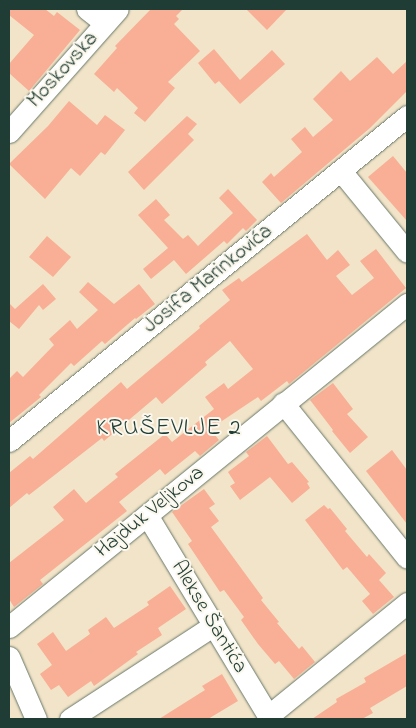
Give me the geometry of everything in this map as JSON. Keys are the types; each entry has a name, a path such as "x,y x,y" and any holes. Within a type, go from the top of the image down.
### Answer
{"street":[{"path":"87,9 111,16"},
{"name":"Moskovska","path":"9,132 111,16"},
{"name":"Josifa Marinkovića","path":"9,441 407,116"},
{"path":"341,171 407,252"},
{"name":"Hajduk Veljkova","path":"9,627 407,304"},
{"path":"283,403 407,558"},
{"name":"Alekse Šantića","path":"147,515 269,718"},
{"path":"269,718 407,603"},
{"path":"70,719 214,625"},
{"path":"9,657 36,719"}],"building":[{"path":"9,9 45,9 54,16 57,12 80,30 29,91 9,73 9,64 34,35 9,15"},
{"path":"151,9 183,9 176,16 179,19 174,24 200,51 168,82 175,88 145,122 134,113 138,108 117,88 114,92 94,74 117,48 115,46"},
{"path":"246,9 287,9 267,30"},
{"path":"214,49 240,80 272,50 285,64 240,104 219,81 215,84 198,63"},
{"path":"377,57 393,74 407,61 407,91 370,128 281,203 262,182 271,173 274,177 302,152 291,139 305,127 313,137 333,120 313,99 341,71 350,81"},
{"path":"69,101 97,125 105,115 125,130 105,155 101,152 80,176 71,168 45,199 9,164 48,126"},
{"path":"187,116 197,124 188,134 194,140 144,190 128,172"},
{"path":"393,156 407,173 407,221 368,177"},
{"path":"228,189 257,220 246,231 243,228 227,244 224,241 186,274 174,260 151,279 143,269 168,248 138,215 156,199 170,215 164,220 183,239 188,235 198,246 233,213 219,198"},
{"path":"307,234 327,260 338,250 350,265 336,276 352,295 374,278 360,261 376,249 406,288 289,384 287,381 261,401 258,397 210,429 219,440 200,456 195,451 165,475 160,469 119,502 127,511 40,580 43,584 14,607 9,599 9,563 64,520 53,507 74,489 86,503 118,477 115,474 165,434 172,442 214,409 205,397 224,383 228,389 253,369 230,341 205,362 207,365 162,404 156,397 104,441 102,438 29,495 27,493 9,508 9,473 30,456 33,459 121,382 127,389 200,328 199,326 230,300 222,290 239,278 242,282"},
{"path":"47,236 71,257 53,277 29,257"},
{"path":"88,282 114,304 139,284 155,304 135,318 105,344 102,341 74,366 71,363 39,395 41,397 9,423 9,379 17,371 23,377 54,345 49,339 70,320 77,329 98,310 79,292"},
{"path":"43,284 56,299 43,310 39,305 19,329 9,321 9,303 15,309"},
{"path":"333,383 353,409 347,414 368,437 350,453 310,400"},
{"path":"267,436 288,464 292,462 309,482 307,483 310,488 292,503 270,477 240,500 230,486 235,483 228,472 249,456 246,452"},
{"path":"392,450 407,470 407,524 366,471"},
{"path":"204,489 215,504 209,508 219,521 211,527 263,598 261,600 279,622 277,623 299,649 302,646 315,662 294,679 279,661 275,664 241,620 244,617 224,590 220,592 188,544 192,541 172,512"},
{"path":"324,505 328,509 330,508 347,529 345,531 367,557 369,554 386,573 379,580 394,597 373,614 362,601 370,594 347,567 343,570 305,520"},
{"path":"170,586 186,609 158,628 162,635 136,652 138,654 94,686 91,681 68,697 59,685 51,690 40,674 52,665 37,644 53,632 66,651 90,634 88,630 106,617 114,628 149,605 147,602"},
{"path":"407,653 407,686 370,708 373,713 362,719 312,719 337,702 336,699 366,682 364,678"},
{"path":"222,674 238,701 208,719 159,719 205,690 202,686"}],"district":[{"name":"KRUŠEVLJE 2","path":"169,429"}]}
